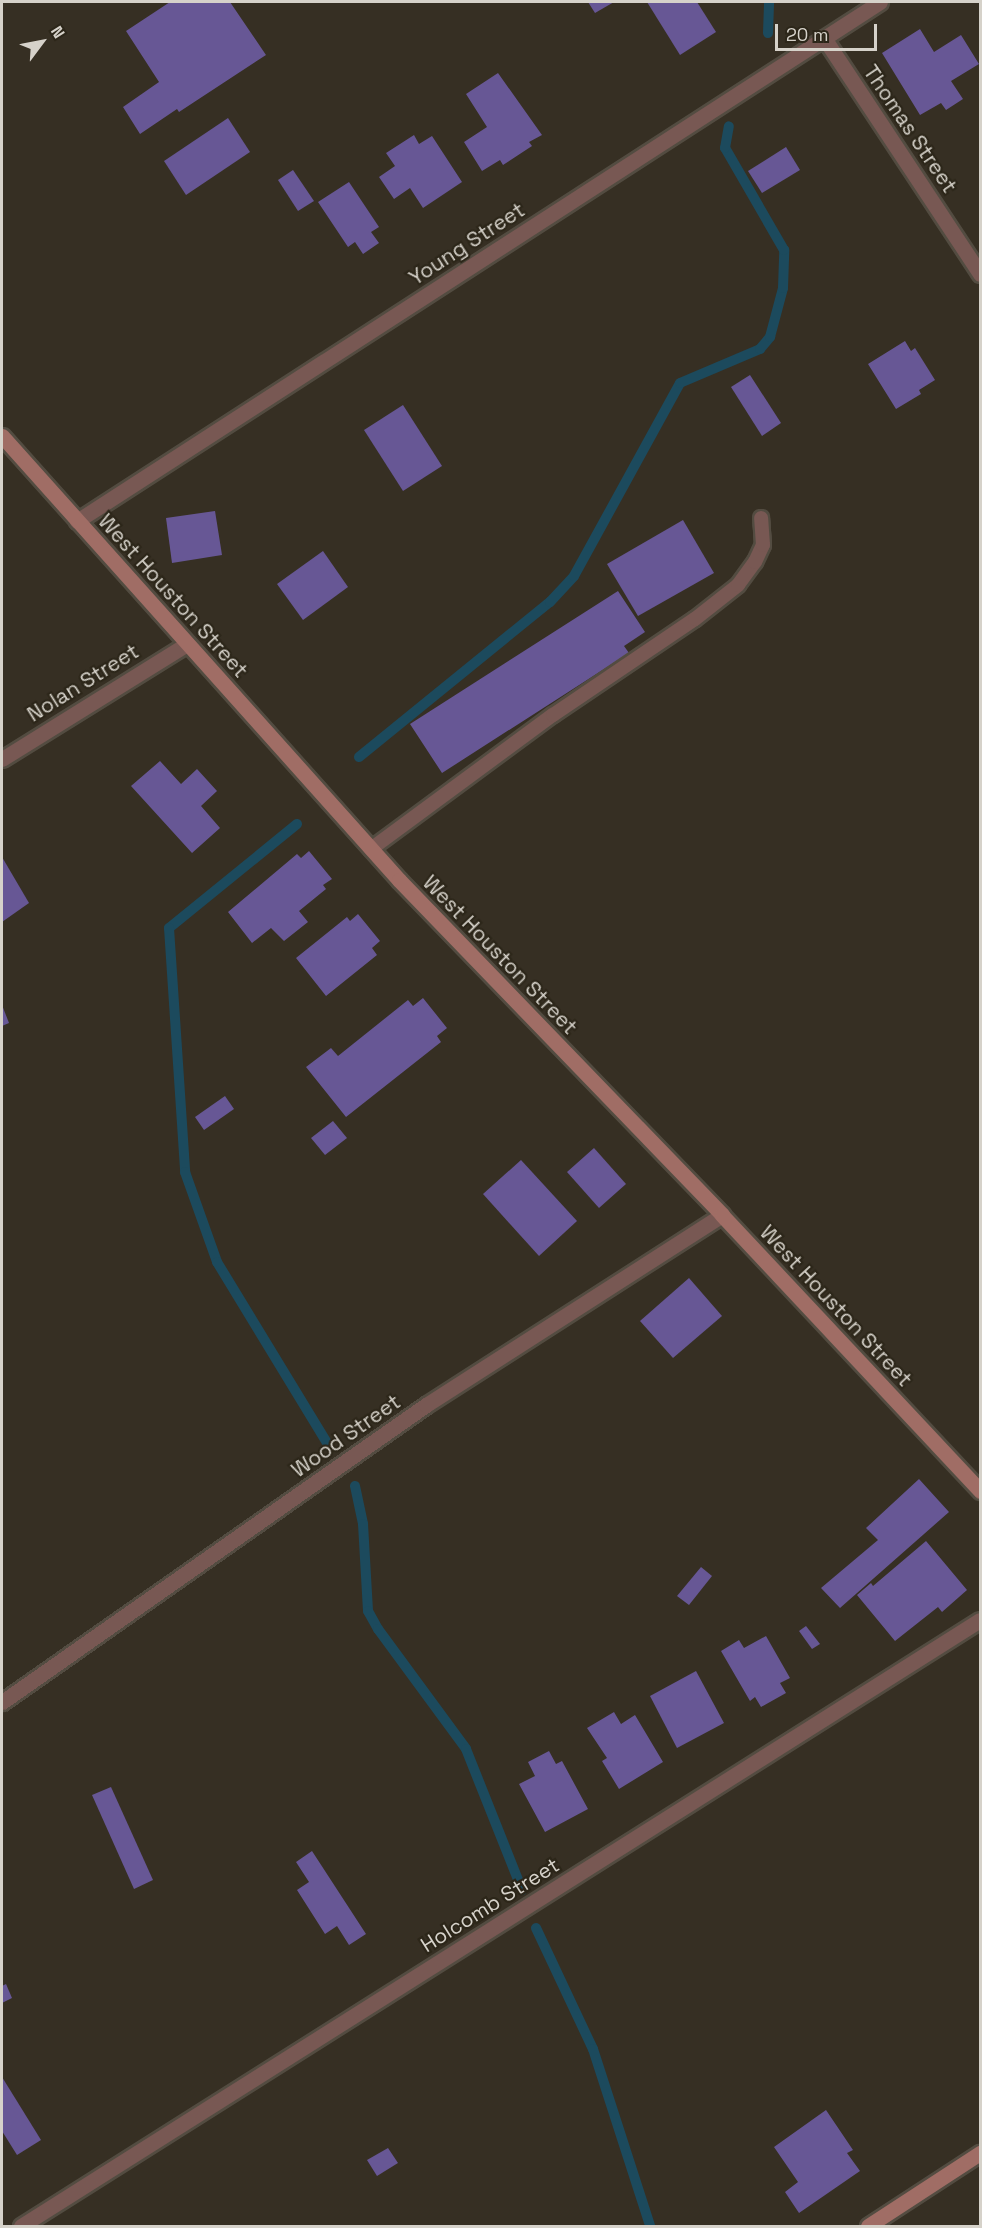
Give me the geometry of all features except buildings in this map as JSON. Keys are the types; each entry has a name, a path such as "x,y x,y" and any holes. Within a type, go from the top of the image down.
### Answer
{"main road":[{"name":"West Houston Street","path":"2,436 371,849 722,1215 981,1491"},
{"path":"868,2226 981,2153"}],"street":[{"name":"Young Street","path":"77,521 880,2"},
{"name":"Thomas Street","path":"824,38 981,274"},
{"name":"Nolan Street","path":"2,759 187,644"},
{"name":"Wood Street","path":"2,1702 426,1405 722,1215"},
{"name":"Holcomb Street","path":"21,2226 981,1620"}],"lane":[{"path":"371,849 553,715 696,619 738,585 755,562 763,545 761,518"}],"waterway":[{"path":"768,33 769,2"},
{"path":"359,757 550,602 574,576 680,383 760,349 770,337 783,288 784,250 725,148 729,126"},
{"path":"297,824 169,928 185,1172 217,1262 329,1446"},
{"path":"355,1486 363,1524 368,1611 378,1629 466,1749 522,1890"},
{"path":"536,1928 593,2049 650,2226"}]}
